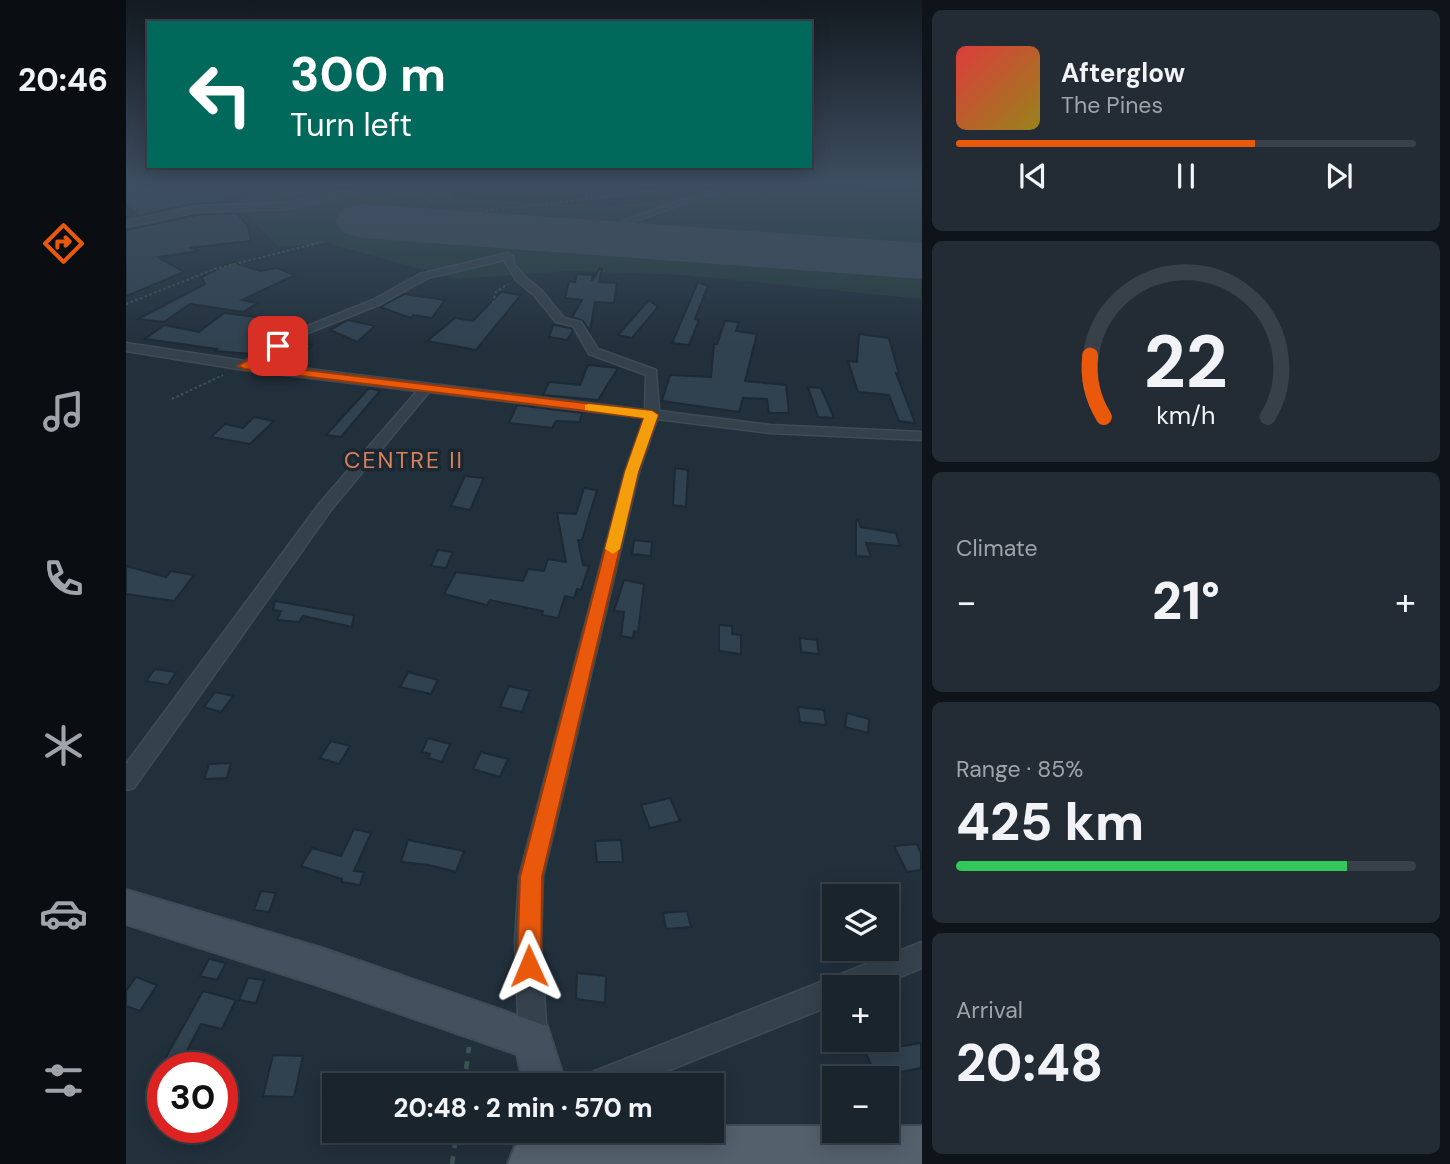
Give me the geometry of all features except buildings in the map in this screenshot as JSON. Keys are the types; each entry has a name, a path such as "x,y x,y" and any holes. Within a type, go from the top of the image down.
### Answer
{"main road":[{"path":"553,1151 922,1151"}],"street":[{"path":"244,366 294,335 377,302 424,276 508,256 509,264 520,278 538,293 560,320 577,324 593,351 652,373 652,415 632,472 531,877 528,941 534,1040 542,1073"},
{"path":"126,347 244,366 426,388 652,415 674,413 731,425 790,431 922,436"},
{"path":"126,781 325,507 426,388"},
{"path":"126,907 321,967 534,1040"},
{"path":"871,975 922,955"},
{"path":"625,1073 822,995"}],"path":[{"path":"126,304 215,269 322,242"},
{"path":"493,303 496,292 520,278"},
{"path":"172,399 244,366"},
{"path":"466,1073 474,1020"},
{"path":"452,1164 455,1143"}],"green space":[{"path":"272,239 921,239 921,299 684,275 568,271 457,279 327,243 279,247"}],"runway":[{"path":"619,239 922,261"}],"slow traffic":[{"path":"589,407 652,415 632,472 613,549"}],"district":[{"name":"CENTRE II","path":"404,460"}],"route":[{"path":"278,346 244,366 652,415 632,472 531,877 529,966"}]}
